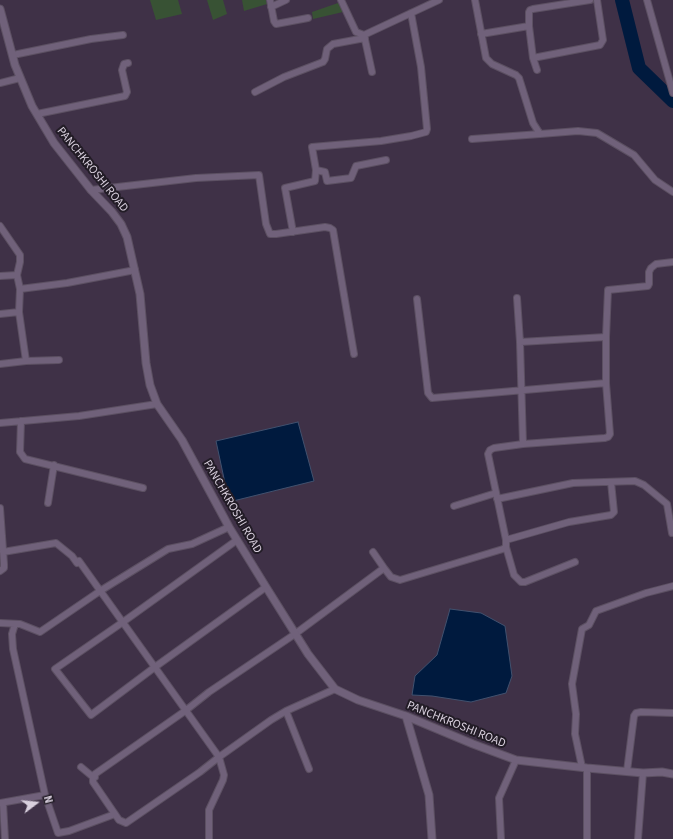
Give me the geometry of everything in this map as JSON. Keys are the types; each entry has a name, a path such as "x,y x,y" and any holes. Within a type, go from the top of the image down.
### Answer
{"street":[{"path":"286,0 270,3 274,22 276,24 308,18"},
{"path":"341,0 356,32 364,37 372,72"},
{"path":"255,92 284,77 323,62 327,50 333,44 364,37 439,0"},
{"path":"475,0 487,60 519,78 533,123 540,134"},
{"path":"537,70 529,26 530,10 590,0"},
{"path":"534,58 600,45 602,40 597,0"},
{"path":"647,0 673,92"},
{"name":"PANCHKROSHI ROAD","path":"1,11 20,78 37,114 54,143 91,190 112,212 121,224 127,237 140,294 146,363 150,385 157,404 182,440 229,527 295,634 308,654 335,689 358,700 406,716 516,760 584,768 643,773 662,772 673,774"},
{"path":"293,232 285,188 315,181 316,170 312,147 381,141 426,132 422,67 411,13"},
{"path":"481,34 529,26"},
{"path":"13,55 91,39 123,35"},
{"path":"37,114 125,96 127,92 122,70 124,64 128,63"},
{"path":"0,83 20,78"},
{"path":"472,139 578,130 597,133 634,155 655,180 673,192"},
{"path":"316,170 325,172 327,181 351,178 356,166 386,160"},
{"path":"91,190 196,178 259,175 269,232 272,235 325,227 329,227 333,230 354,354"},
{"path":"0,226 19,253 20,262 17,275 20,289 19,312 26,361"},
{"path":"574,562 525,582 521,582 514,575 488,454 490,450 494,448 522,444 608,437 610,434 606,383 606,338 608,290 648,286 649,272 651,268 656,264 673,262"},
{"path":"20,289 67,283 135,270"},
{"path":"0,276 17,275"},
{"path":"517,298 520,342 522,444"},
{"path":"417,299 428,393 434,399 606,383"},
{"path":"0,314 19,312"},
{"path":"520,342 606,338"},
{"path":"0,364 26,361 59,360"},
{"path":"0,422 79,416 157,404"},
{"path":"21,421 20,452 25,459 143,488"},
{"path":"48,503 54,466"},
{"path":"454,506 497,496 573,483 635,481 644,485 667,504 672,533"},
{"path":"373,552 391,577 400,580 503,549 506,543 569,522 612,515 614,512 611,482"},
{"path":"0,508 4,568 0,571"},
{"path":"0,623 20,624 40,632 100,591 168,549 192,544 229,527"},
{"path":"237,540 55,669 91,715 266,587"},
{"path":"3,552 56,543 78,562 123,622 219,757 224,775 209,810 209,839"},
{"path":"335,689 286,711 126,823 119,820 93,782 95,774 185,711 209,692 295,634 384,568"},
{"path":"587,839 584,768 575,734 576,714 572,684 582,629 589,624 596,611 646,593 673,586"},
{"path":"15,624 12,634 13,649 45,796 58,833 69,831 115,814"},
{"path":"286,711 309,769"},
{"path":"627,771 634,716 636,713 673,713"},
{"path":"406,716 429,794 432,839"},
{"path":"500,839 499,798 516,760"},
{"path":"81,767 95,777"},
{"path":"638,839 643,773"},
{"path":"5,839 1,803 45,796"}],"green space":[{"path":"150,0 178,0 182,14 156,20"},
{"path":"207,0 223,0 227,14 213,20"},
{"path":"242,0 266,0 267,4 244,11"},
{"path":"338,3 343,12 313,19 312,12"}],"water":[{"path":"298,422 314,481 229,502 216,441"},
{"path":"450,609 481,613 505,626 512,676 506,693 471,702 432,696 412,695 415,676 437,655"}],"waterway":[{"path":"622,0 639,68 673,101"}]}
